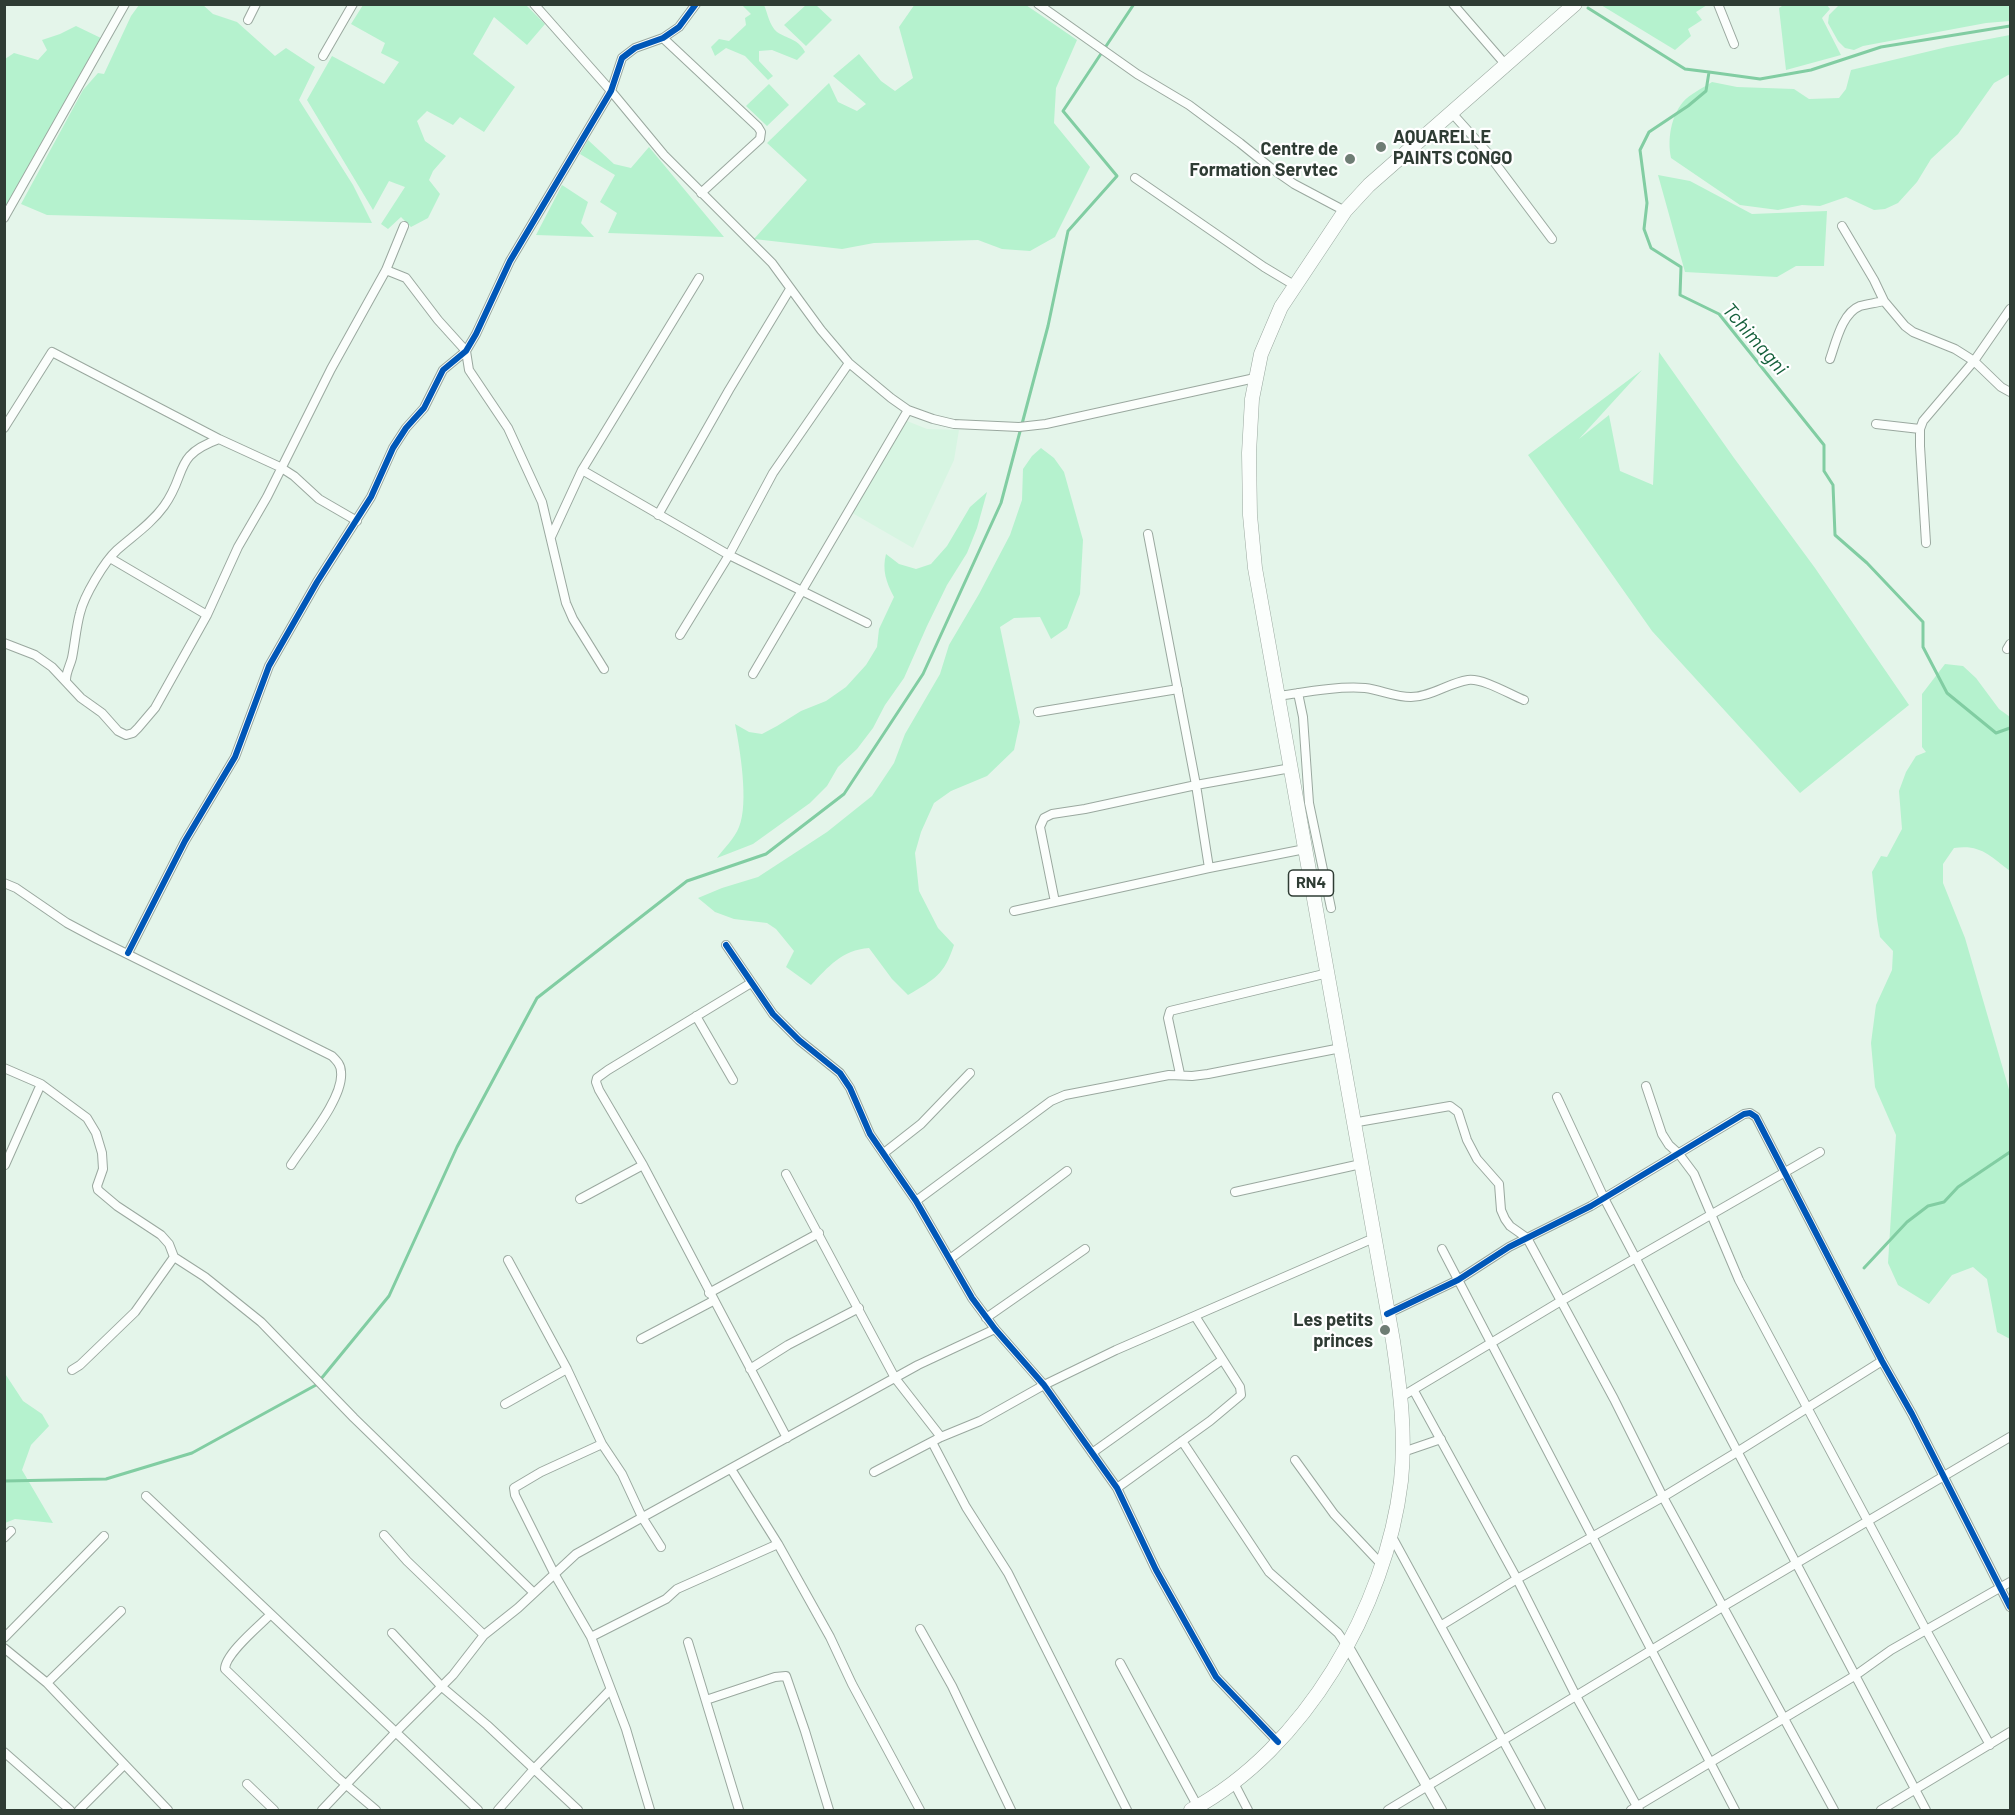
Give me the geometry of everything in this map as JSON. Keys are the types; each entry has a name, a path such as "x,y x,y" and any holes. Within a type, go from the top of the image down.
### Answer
{"highway":[{"name":"RN4","path":"1195,1809 1234,1783 1278,1742 1318,1694 1348,1647 1382,1565 1397,1507 1407,1394 1387,1314 1255,568 1250,515 1250,416 1255,378 1268,334 1294,285 1345,211 1377,178 1575,4"}],"street":[{"path":"4,218 125,4"},
{"path":"248,20 256,4"},
{"path":"323,56 354,4"},
{"path":"534,4 664,155 772,263 821,330 849,363 908,410 954,424 1019,427 1255,378"},
{"path":"128,954 185,841 235,758 269,666 317,582 371,497 393,448 406,428 424,408 443,370 466,351 510,261 611,91 622,58 628,52 663,38 679,27 696,4"},
{"path":"1038,4 1137,75 1189,105 1294,184 1345,211"},
{"path":"1453,4 1504,64"},
{"path":"1718,4 1734,44"},
{"path":"663,38 758,127 760,132 760,139 701,193"},
{"path":"1451,112 1486,151 1552,239"},
{"path":"1135,178 1264,267 1294,285"},
{"path":"4,643 35,655 66,680 81,698 102,713 118,731 126,735 133,733 155,708 207,615 238,547 267,497 280,467 386,270 404,226"},
{"path":"1842,226 1874,280 1884,302 1905,326 1913,332 1955,349 1974,361 2001,387 2010,392"},
{"path":"386,270 406,279 466,351 469,370 508,428 542,502 566,603 573,619 604,669"},
{"path":"551,537 582,470 699,278"},
{"path":"658,515 790,288"},
{"path":"1830,359 1842,328 1853,311 1860,306 1884,302"},
{"path":"1926,543 1920,429 1929,413 1974,361 2010,309"},
{"path":"4,428 52,352 219,439 280,467 294,476 319,499 357,521"},
{"path":"680,635 729,555 773,473 849,363"},
{"path":"753,674 908,410"},
{"path":"1876,424 1920,429"},
{"path":"66,680 72,660 80,610 110,558 155,518 166,503 184,462 190,454 203,445 219,439"},
{"path":"582,470 729,555 867,622"},
{"path":"1148,534 1196,785 1209,868"},
{"path":"110,558 207,615"},
{"path":"1278,696 1366,688 1413,697 1469,680 1485,683 1524,700"},
{"path":"1038,712 1178,689"},
{"path":"1298,693 1303,717 1309,803 1331,908"},
{"path":"1055,902 1040,827 1044,818 1052,814 1291,768"},
{"path":"1014,911 1305,849"},
{"path":"4,883 16,888 67,923 332,1056 338,1062 341,1076 332,1102 291,1165"},
{"path":"726,945 773,1014 799,1040 840,1073 850,1088 870,1134 916,1201 986,1318 1044,1385 1117,1488 1156,1570 1215,1677 1278,1742"},
{"path":"1180,1074 1168,1018 1170,1011 1328,973"},
{"path":"751,983 608,1070 597,1078 596,1082 643,1165 787,1437"},
{"path":"696,1016 733,1080"},
{"path":"916,1201 1058,1098 1122,1083 1180,1074 1200,1076 1341,1048"},
{"path":"4,1068 41,1084 87,1118 96,1133 102,1154 103,1169 97,1186 98,1190 161,1236 169,1244 174,1257 205,1277 261,1322 354,1418 534,1593"},
{"path":"884,1153 921,1124 970,1073"},
{"path":"5,1165 41,1084"},
{"path":"1646,1086 1662,1134 1694,1173 1739,1280 1990,1745"},
{"path":"1557,1097 1604,1198 1926,1810"},
{"path":"1352,1123 1447,1107 1455,1108 1472,1149 1499,1184 1501,1210 1510,1226 1527,1238 1663,1497 1834,1810"},
{"path":"1387,1314 1458,1280 1509,1247 1604,1198 1744,1114 1750,1113 1756,1117 1881,1361 1912,1414 2010,1607"},
{"path":"1820,1152 1561,1301 1407,1394 1441,1439 1517,1578 1636,1809 1856,1675 1891,1650 2010,1582"},
{"path":"1235,1192 1361,1164"},
{"path":"580,1199 643,1165"},
{"path":"950,1259 1067,1171"},
{"path":"786,1174 895,1378 941,1437"},
{"path":"641,1339 819,1233"},
{"path":"874,1472 941,1437 980,1421 1044,1385 1116,1350 1374,1238"},
{"path":"986,1318 1085,1249"},
{"path":"1442,1249 1735,1810"},
{"path":"72,1370 135,1312 174,1257"},
{"path":"508,1260 567,1369 602,1444 622,1474 642,1517 661,1547"},
{"path":"750,1369 788,1345 859,1308"},
{"path":"1117,1488 1241,1395 1240,1387 1194,1316"},
{"path":"322,1810 442,1687 484,1635 555,1575 576,1554 918,1365 995,1329"},
{"path":"1092,1453 1222,1360"},
{"path":"1442,1625 1517,1578 1663,1497 1807,1407 1840,1389 1881,1361"},
{"path":"505,1404 567,1369"},
{"path":"1388,1810 1724,1606 2010,1437"},
{"path":"1403,1452 1441,1439"},
{"path":"1182,1441 1269,1572 1338,1633 1348,1647 1441,1810"},
{"path":"932,1442 966,1507 1008,1573 1126,1810"},
{"path":"602,1444 541,1472 514,1488 518,1502 555,1575 591,1637 626,1729 650,1810"},
{"path":"1295,1460 1334,1514 1382,1565"},
{"path":"731,1469 778,1544 830,1637 852,1684 920,1810"},
{"path":"146,1496 478,1810"},
{"path":"384,1534 407,1561 484,1635"},
{"path":"1390,1534 1442,1625 1541,1810"},
{"path":"4,1638 104,1536"},
{"path":"591,1637 666,1599 677,1589 778,1544"},
{"path":"46,1683 121,1611"},
{"path":"270,1615 234,1652 225,1663 225,1669 254,1699 376,1810"},
{"path":"920,1629 952,1686 1011,1810"},
{"path":"392,1633 442,1687 578,1810"},
{"path":"688,1642 739,1810"},
{"path":"6,1654 46,1683 168,1810"},
{"path":"1120,1663 1195,1809"},
{"path":"706,1700 775,1677 786,1676 829,1810"},
{"path":"498,1810 610,1690"},
{"path":"1881,1810 2010,1732"},
{"path":"4,1752 70,1810"},
{"path":"79,1810 124,1765"},
{"path":"1234,1783 1248,1810"},
{"path":"247,1784 274,1810"}],"shaded area":[{"path":"902,419 927,429 959,430 954,460 913,548 849,511"}],"green space":[{"path":"915,4 1026,5 1077,40 1056,88 1054,123 1090,167 1055,237 1030,251 1002,249 978,240 874,243 842,249 754,239 807,180 767,143 829,83 838,102 857,111 866,104 833,76 859,54 881,81 895,91 913,78 899,27"},
{"path":"1785,4 1827,5 1830,9 1822,18 1841,55 1786,70 1779,8"},
{"path":"139,5 203,5 213,14 237,22 275,56 286,48 315,67 299,100 353,185 372,223 47,215 21,204 83,90 98,73 104,74 131,16"},
{"path":"363,5 526,5 545,24 527,45 494,17 473,54 515,87 484,132 460,117 453,125 427,111 417,121 425,141 446,156 433,171 429,180 440,194 428,218 411,227 401,217 388,229 381,224 405,187 389,181 373,210 307,100 332,56 384,84 399,62 381,53 385,43 351,24"},
{"path":"742,5 764,5 774,29 796,42 805,52 797,60 772,50 759,51 759,61 773,76 768,80 745,56 726,48 715,56 711,47 719,39 729,41 746,25 745,18 751,14"},
{"path":"806,5 816,5 832,20 806,46 784,25"},
{"path":"1601,5 1707,5 1696,12 1702,20 1688,29 1691,36 1675,50"},
{"path":"1839,5 2010,5 2010,21 1986,23 1863,46 1854,50 1845,48 1838,41 1828,23 1829,15"},
{"path":"76,26 105,40 5,210 5,59 14,53 38,60 47,50 42,40"},
{"path":"2010,35 2010,74 1994,83 1958,134 1931,159 1917,182 1898,203 1885,209 1874,210 1846,197 1820,206 1802,205 1778,210 1740,205 1671,158 1671,128 1679,108 1689,96 1712,82 1737,87 1794,89 1809,99 1839,98 1846,89 1851,70 1947,47"},
{"path":"769,84 789,105 767,126 746,106"},
{"path":"588,140 614,164 631,168 649,147 724,237 608,233 617,213 600,202 615,175 580,154"},
{"path":"1658,175 1690,181 1752,214 1827,211 1824,266 1796,266 1777,277 1685,272"},
{"path":"562,185 588,202 581,223 594,237 536,235"},
{"path":"1659,352 1815,568 1909,705 1800,793 1652,631 1528,455 1642,370 1579,439 1609,415 1620,471 1653,485"},
{"path":"1041,448 1054,458 1064,472 1083,540 1080,594 1067,628 1051,639 1040,617 1014,618 1000,627 1020,722 1014,750 987,776 951,791 934,803 921,832 915,853 919,891 938,928 954,945 950,955 937,975 908,995 892,979 869,948 859,949 843,956 811,985 786,967 794,951 776,929 767,923 734,919 715,912 698,898 758,877 827,832 872,796 894,763 905,734 940,674 949,645 1010,535 1022,500 1023,469"},
{"path":"987,492 967,553 947,585 904,678 885,705 873,728 857,749 838,767 827,786 810,803 753,844 717,858 735,835 742,817 743,776 735,724 749,732 762,734 801,711 826,701 846,687 866,665 877,647 879,629 894,597 886,576 884,565 886,554 899,564 916,569 931,564 947,546 970,507"},
{"path":"1945,664 1963,666 1976,678 1999,709 2010,717 2010,871 1985,852 1971,848 1954,848 1943,864 1943,883 1965,938 2010,1093 2010,1339 1997,1332 1987,1279 1973,1267 1952,1275 1929,1304 1898,1285 1888,1263 1896,1135 1875,1087 1871,1043 1876,1005 1892,970 1893,951 1880,937 1872,872 1881,856 1887,857 1902,829 1899,791 1906,772 1916,756 1926,752 1922,747 1922,694"},
{"path":"4,1372 23,1401 42,1414 49,1426 31,1445 22,1470 53,1523 15,1519 5,1523"}],"waterway":[{"path":"4,1481 106,1479 192,1453 316,1385 389,1296 457,1147 537,998 687,881 766,854 844,794 923,674 1001,503 1048,326 1068,231 1117,176 1063,111 1134,4"},
{"name":"Tchimagni","path":"1588,8 1685,69 1709,72 1706,91 1649,132 1640,150 1647,203 1644,229 1651,248 1681,267 1680,295 1719,314 1824,445 1824,471 1833,485 1835,535 1867,563 1923,622 1923,647 1947,693 1996,733 2010,728"},
{"path":"1709,72 1760,79 1811,70 1881,47 2010,26"},
{"path":"1864,1268 1907,1222 1928,1206 1944,1202 1958,1187 2010,1152"}],"cycle path":[{"path":"128,953 185,841 235,757 269,666 317,582 371,497 393,448 406,428 424,408 443,370 466,351 476,334 510,261 611,91 622,58 635,48 663,38 679,27 696,4"},
{"path":"726,945 773,1014 799,1040 840,1073 850,1088 870,1134 916,1201 972,1298 995,1329 1044,1385 1117,1488 1156,1570 1216,1677 1278,1742"},
{"path":"1387,1314 1458,1280 1509,1247 1591,1206 1744,1114 1750,1113 1756,1117 1882,1361 1912,1414 2010,1607"}],"place":[{"name":"AQUARELLE PAINTS CONGO","path":"1381,147"},
{"name":"Centre de Formation Servtec","path":"1350,159"},
{"name":"Les petits princes","path":"1385,1330"}]}
